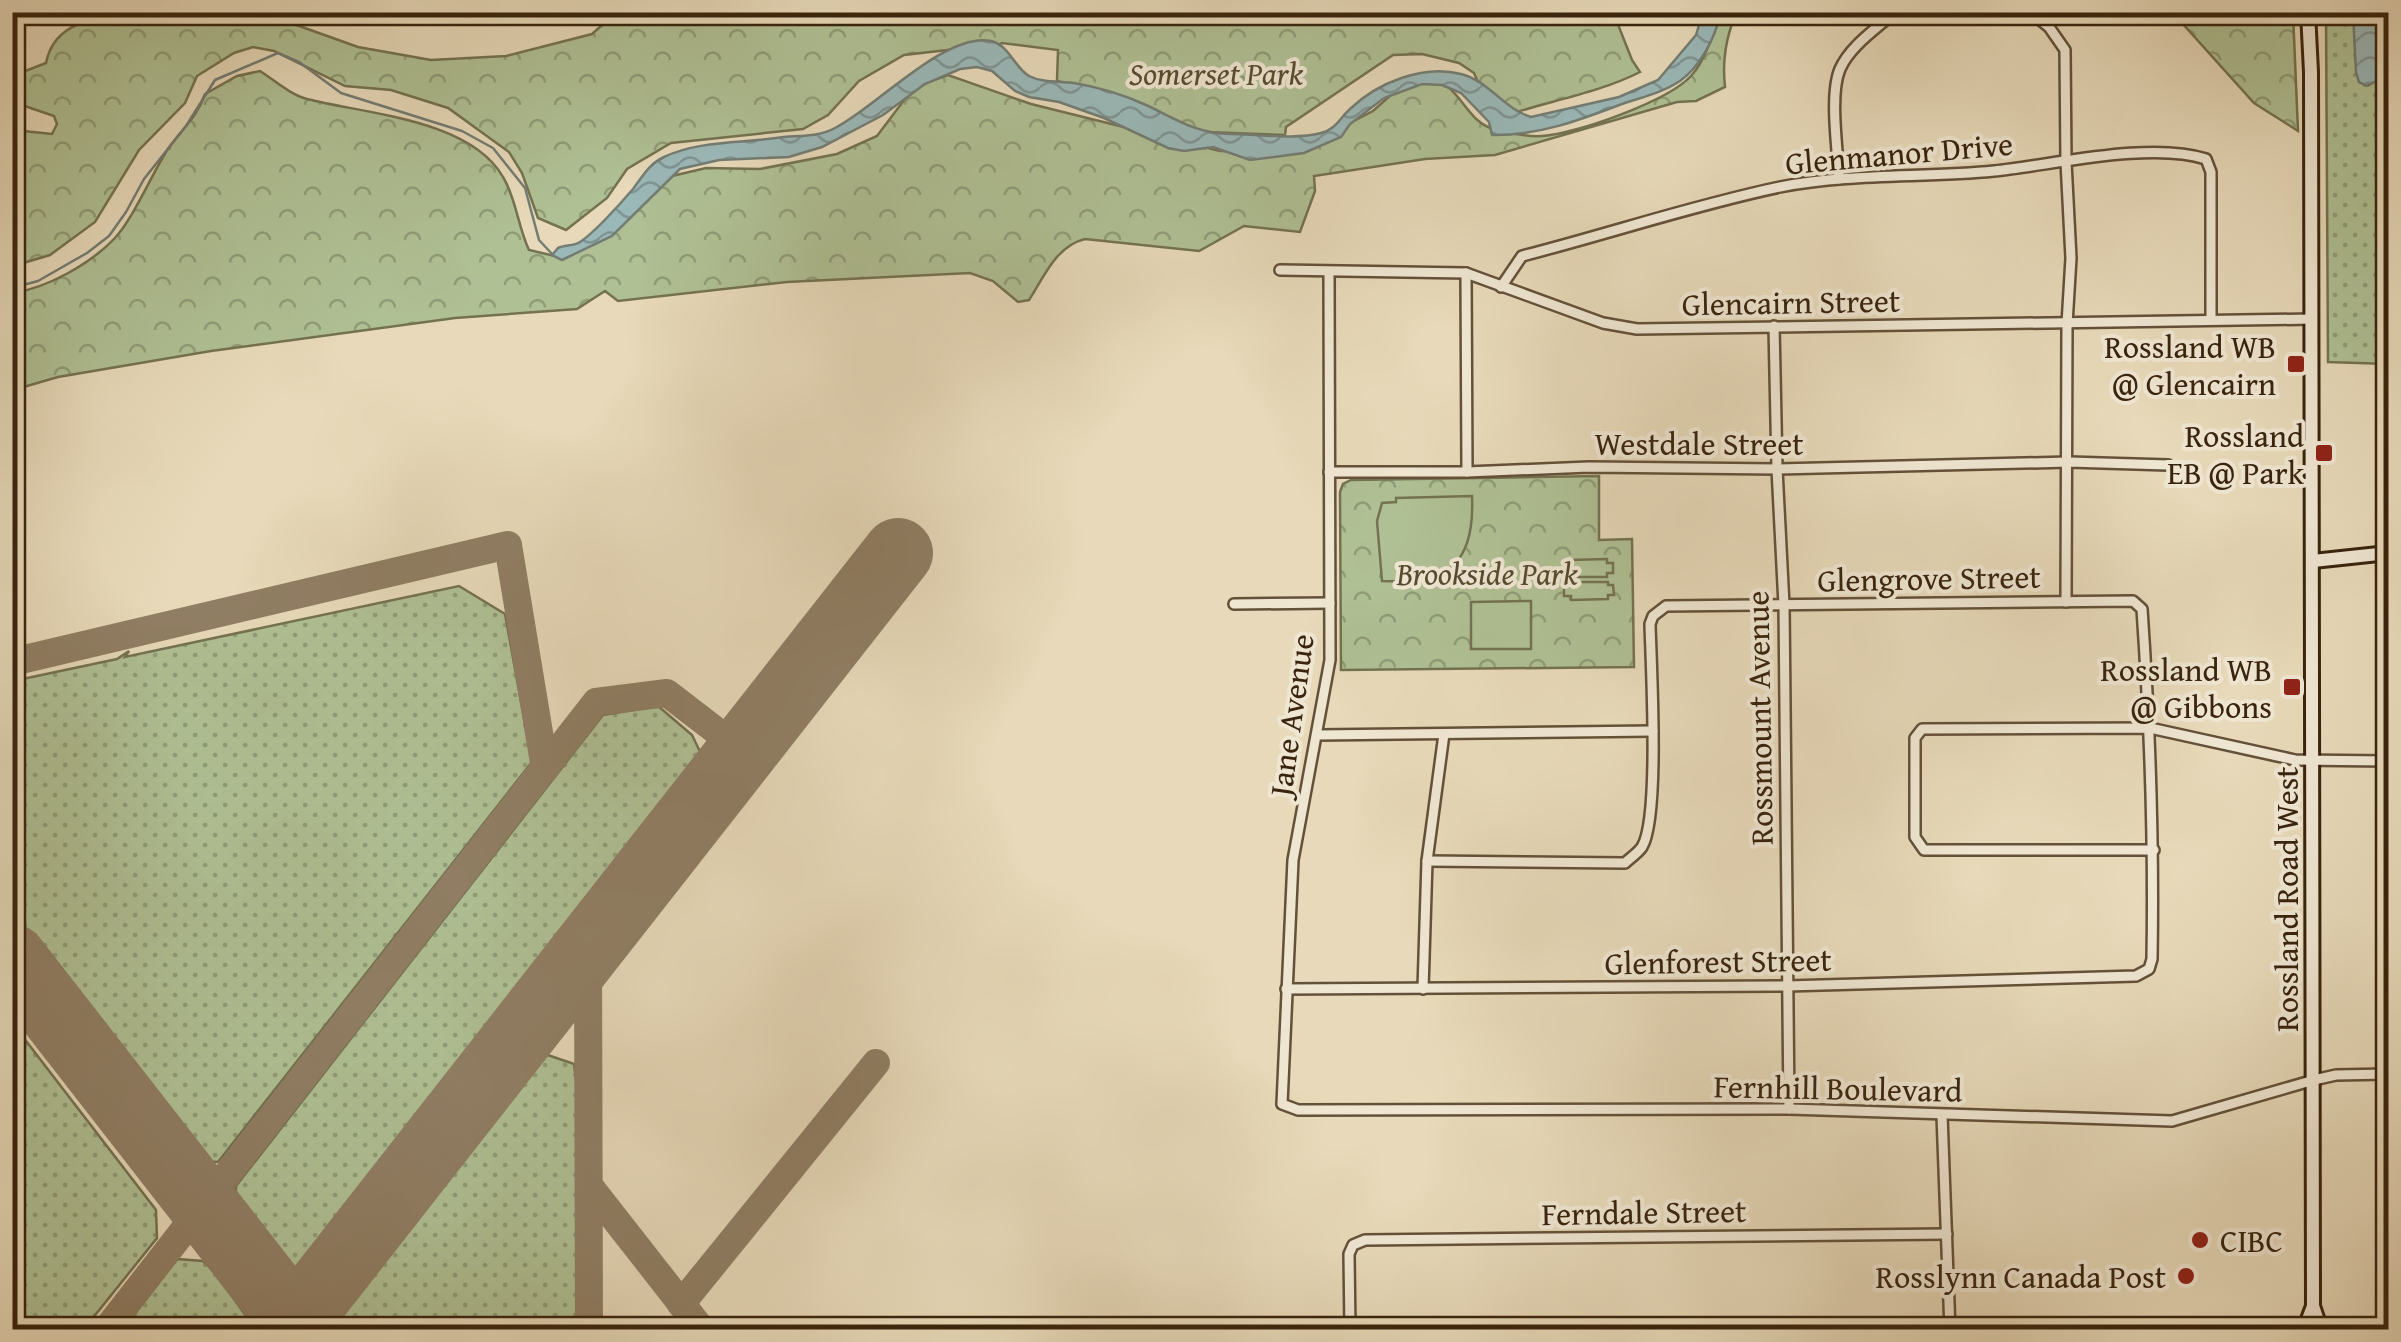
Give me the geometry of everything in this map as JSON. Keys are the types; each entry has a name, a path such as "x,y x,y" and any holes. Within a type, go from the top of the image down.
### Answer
{"main road":[{"name":"Rossland Road West","path":"2308,12 2313,1306 2321,1330"},
{"path":"2313,561 2388,553"},
{"name":"Rossland Road West","path":"2304,1330 2313,1306"}],"street":[{"path":"1839,179 1839,71 1852,51 1894,12"},
{"path":"2030,12 2049,26 2065,50 2071,258 2067,324 2066,602"},
{"name":"Glenmanor Drive","path":"1500,287 1522,256 1781,188 1839,179 1992,171 2154,153 2189,154 2206,159 2211,172 2211,319"},
{"name":"Glencairn Street","path":"1280,270 1466,274 1603,323 1637,329 2312,319"},
{"name":"Jane Avenue","path":"1282,1104 1292,860 1330,660 1329,272"},
{"path":"1466,274 1466,472"},
{"name":"Rossmount Avenue","path":"1774,326 1784,604 1788,1109"},
{"name":"Westdale Street","path":"1329,472 1589,467 1777,469 2068,462 2168,465"},
{"name":"Glengrove Street","path":"1652,731 1650,624 1653,616 1666,606 2133,601 2142,609 2150,728"},
{"path":"1234,604 1330,602"},
{"path":"2150,728 2154,850 1924,850 1915,838 1915,738 1922,728 2150,728 2295,760 2388,761"},
{"path":"1318,734 1652,731 1649,820 1642,846 1625,863 1427,861"},
{"path":"1423,989 1427,861 1444,734"},
{"name":"Glenforest Street","path":"1286,989 1787,986 2136,976 2148,969 2152,959 2154,850"},
{"name":"Fernhill Boulevard","path":"1282,1104 1298,1110 1788,1109 2172,1121 2336,1075 2388,1074"},
{"path":"1942,1115 1950,1330"},
{"name":"Ferndale Street","path":"1350,1330 1349,1254 1353,1245 1365,1240 1948,1234"}],"green space":[{"name":"Somerset Park","path":"260,12 358,47 431,60 506,56 592,34 617,12 1613,12 1640,72 1592,91 1507,115 1489,107 1474,73 1459,63 1422,54 1393,55 1286,127 1285,135 1205,132 1119,96 1057,81 1058,50 1002,43 987,50 965,48 904,55 859,81 828,115 803,129 671,143 627,169 607,198 566,230 538,218 522,173 509,152 448,108 391,90 345,86 274,51 253,47 234,53 197,76 185,103 139,150 95,222 50,255 13,266 13,130 52,134 57,124 54,116 13,102 12,76 46,63 57,39 79,24"},
{"path":"1715,13 1736,13 1726,49 1725,87 1696,101 1677,102 1495,155 1425,159 1314,176 1315,191 1300,232 1244,226 1199,251 1085,239 1058,255 1029,300 1018,302 993,281 970,273 787,282 618,301 605,291 577,309 455,318 211,351 58,377 13,390 13,293 67,274 114,239 205,94 237,76 260,71 301,97 414,122 467,142 503,177 529,250 559,257 598,237 668,177 706,168 760,169 837,154 877,136 914,87 948,75 1031,104 1220,151 1294,152 1373,111 1400,87 1425,75 1444,83 1487,127 1542,136 1621,115 1679,86 1705,55"},
{"path":"2173,13 2293,13 2298,131 2254,103"},
{"path":"2326,13 2388,13 2388,364 2328,362"},
{"name":"Brookside Park","path":"1599,476 1599,540 1632,539 1634,667 1341,670 1343,484 1351,480"},
{"path":"1472,496 1468,539 1453,566 1424,579 1382,581 1377,521 1382,503 1396,502 1396,498"},
{"path":"1607,559 1607,563 1613,563 1613,573 1607,573 1607,577 1570,577 1570,573 1564,573 1564,564 1570,564 1570,560"},
{"path":"1571,582 1608,582 1613,585 1614,595 1608,595 1608,599 1571,600 1571,596 1564,596 1564,586"},
{"path":"459,586 505,614 532,762 218,1162 191,1161 13,933 13,681 117,659 129,651 125,657"},
{"path":"1531,601 1531,649 1471,649 1471,602"},
{"path":"658,706 692,735 703,758 299,1274 280,1274 235,1221 236,1186 603,715"},
{"path":"13,1024 156,1210 157,1238 84,1329 13,1329"},
{"path":"539,1052 574,1064 590,1191 586,1329 334,1329 330,1323 355,1282"},
{"path":"177,1259 203,1261 215,1272 251,1323 247,1329 123,1329"}],"water":[{"path":"1698,13 1720,15 1706,51 1687,75 1659,92 1575,121 1526,133 1492,135 1489,122 1461,93 1442,85 1422,84 1384,98 1350,124 1341,137 1304,153 1250,160 1213,147 1184,151 1168,148 1104,118 1015,91 992,71 977,67 960,69 925,84 883,115 822,147 789,157 719,160 680,169 612,236 562,260 552,255 558,248 578,243 593,232 650,167 664,157 704,145 828,131 932,59 973,41 997,43 1034,78 1111,92 1197,129 1299,136 1330,129 1361,100 1387,84 1431,72 1471,78 1531,117 1619,97 1658,80 1696,35"},
{"path":"2353,13 2388,13 2387,65 2377,81 2367,86 2359,82 2356,72"}],"waterway":[{"path":"12,288 38,281 109,236 144,179 186,126 215,80 278,53 299,62 341,93 462,131 493,148 525,188 539,240 553,255"},
{"path":"987,1323 1000,1330"}],"taxiway":[{"path":"12,662 508,545 545,769"},
{"path":"106,1330 596,702 667,693 719,733 736,762"},
{"path":"588,950 589,1330"},
{"path":"681,1304 876,1063"},
{"path":"590,1187 702,1330"}],"runway":[{"path":"289,1330 898,553"},
{"path":"12,959 301,1330"}],"place":[{"name":"Rossland WB @ Glencairn","path":"2296,364"},
{"name":"Rossland EB @ Park","path":"2324,453"},
{"name":"Rossland WB @ Gibbons","path":"2292,687"},
{"name":"CIBC","path":"2200,1240"},
{"name":"Rosslynn Canada Post","path":"2186,1276"}]}
